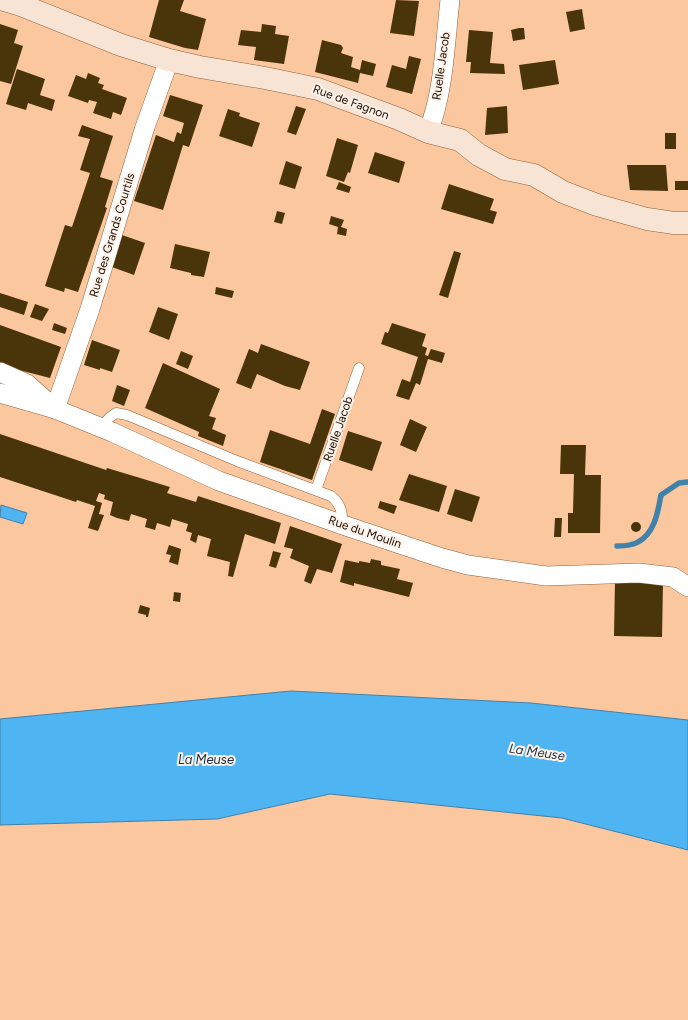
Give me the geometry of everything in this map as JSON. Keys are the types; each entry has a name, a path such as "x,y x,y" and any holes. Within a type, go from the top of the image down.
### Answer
{"street":[{"name":"Rue de Fagnon","path":"4,0 21,5 121,45 169,60 200,68 266,78 318,89 428,132 460,140 505,169 534,175 563,192 597,205 647,219 674,223 688,223"},
{"name":"Ruelle Jacob","path":"428,132 433,121 440,81 450,0"},
{"name":"Rue des Grands Courtils","path":"55,409 90,309 144,130 169,60"},
{"name":"Rue du Moulin","path":"0,372 27,384 55,409"},
{"name":"Rue du Moulin","path":"0,393 55,409 219,481 442,558 468,565 546,576 639,573 673,577 688,586"}],"lane":[{"name":"Ruelle Jacob","path":"316,490 359,368"},
{"path":"101,428 109,418 116,413 127,415 237,461 331,496 338,501 341,507 343,525"}],"water":[{"path":"1,505 27,513 23,524 0,517"},
{"name":"La Meuse","path":"291,691 531,703 688,720 688,850 562,818 330,794 217,819 0,825 0,719"}],"building":[{"path":"159,0 184,0 180,11 206,19 198,50 185,48 149,37"},
{"path":"396,0 419,1 414,36 390,33"},
{"path":"582,9 585,29 570,32 566,12"},
{"path":"0,24 18,30 14,43 23,46 11,84 0,81"},
{"path":"262,24 276,26 275,34 289,36 284,64 254,60 256,47 238,45 241,30 261,32"},
{"path":"524,28 525,39 513,41 511,30"},
{"path":"469,30 493,32 490,63 504,64 505,74 470,73 471,62 466,62"},
{"path":"322,40 341,45 343,48 341,53 353,57 351,67 360,70 362,60 376,64 373,76 360,73 358,83 315,72"},
{"path":"409,56 421,59 412,94 386,87 392,65 406,69"},
{"path":"555,60 559,84 523,90 519,65"},
{"path":"17,69 45,79 40,95 55,100 52,111 28,103 26,110 6,104"},
{"path":"88,73 100,78 98,83 104,85 102,89 127,98 121,115 113,112 111,119 93,113 97,102 89,100 88,103 68,96 76,75 86,79"},
{"path":"170,95 203,105 189,147 183,145 163,210 134,201 156,135 174,142 177,132 181,134 184,123 163,116"},
{"path":"296,106 306,109 296,135 287,132"},
{"path":"507,106 508,133 485,135 487,108"},
{"path":"228,109 240,113 239,116 260,123 252,147 219,136"},
{"path":"82,125 113,136 100,177 113,181 105,207 107,208 78,292 65,288 64,292 45,286 65,225 72,227 90,173 80,170 90,139 78,136"},
{"path":"665,133 676,133 676,149 665,149"},
{"path":"337,138 358,145 350,173 348,172 344,182 326,176"},
{"path":"375,152 405,162 399,183 368,173"},
{"path":"286,161 302,167 295,189 279,184"},
{"path":"627,165 666,165 668,191 630,190"},
{"path":"675,181 688,181 688,190 675,190"},
{"path":"339,182 351,187 349,193 336,189"},
{"path":"449,184 494,199 490,210 497,212 493,224 441,209"},
{"path":"277,211 285,213 282,224 274,222"},
{"path":"331,216 344,220 341,227 347,229 346,236 337,234 338,227 329,224"},
{"path":"122,235 145,243 134,275 112,267"},
{"path":"175,244 210,252 204,277 191,275 191,273 170,268"},
{"path":"454,251 461,253 448,298 439,295"},
{"path":"216,287 234,291 232,298 215,294"},
{"path":"0,293 28,302 24,315 0,307"},
{"path":"35,304 49,309 42,321 30,317"},
{"path":"158,307 178,314 169,340 149,332"},
{"path":"54,323 67,328 65,334 52,330"},
{"path":"392,323 426,334 422,346 427,348 425,355 428,356 431,349 445,353 442,363 428,359 420,385 416,383 409,400 396,396 402,379 410,382 418,357 381,344 385,332 388,333"},
{"path":"0,325 61,347 50,378 0,365"},
{"path":"92,340 120,350 112,372 84,365"},
{"path":"261,344 310,362 300,390 285,386 257,374 251,389 236,383 249,349 258,353"},
{"path":"181,351 193,356 188,369 176,364"},
{"path":"163,363 220,389 209,416 216,418 212,429 226,435 223,446 198,436 199,432 145,408"},
{"path":"117,385 130,390 124,406 112,401"},
{"path":"322,409 335,414 312,480 260,462 270,430 310,444"},
{"path":"410,419 427,427 416,452 400,445"},
{"path":"348,431 382,442 372,471 339,460"},
{"path":"0,434 106,470 107,468 170,487 167,493 196,502 198,496 281,523 275,544 245,534 233,577 228,576 230,562 207,556 211,539 198,535 196,543 190,540 192,533 186,531 188,524 172,519 170,527 157,523 155,530 145,527 147,519 131,514 129,521 117,518 110,515 113,502 104,499 105,495 99,493 96,501 102,503 99,514 104,515 98,531 88,528 95,506 77,500 76,502 0,477"},
{"path":"561,445 586,445 585,475 601,475 600,533 568,533 568,513 573,513 574,474 560,474"},
{"path":"409,474 447,486 439,512 399,500"},
{"path":"455,489 480,497 472,522 447,514"},
{"path":"380,501 397,506 394,514 378,508"},
{"path":"555,518 562,518 561,537 554,537"},
{"path":"634,522 638,522 640,523 640,531 634,532 631,529 631,525"},
{"path":"290,526 342,544 332,573 317,569 311,584 304,581 309,566 290,558 293,549 284,547"},
{"path":"169,545 181,549 178,565 169,562 171,555 166,554"},
{"path":"273,551 281,553 276,568 269,566"},
{"path":"371,559 381,561 381,565 400,569 397,579 413,583 409,597 354,583 354,586 340,582 345,560 359,563 359,561 370,563"},
{"path":"615,581 663,582 662,637 614,636"},
{"path":"174,592 181,593 180,602 173,601"},
{"path":"140,605 150,608 148,617 138,613"}],"waterway":[{"path":"617,546 633,544 644,538 655,521 661,495 679,483 688,482"}]}
